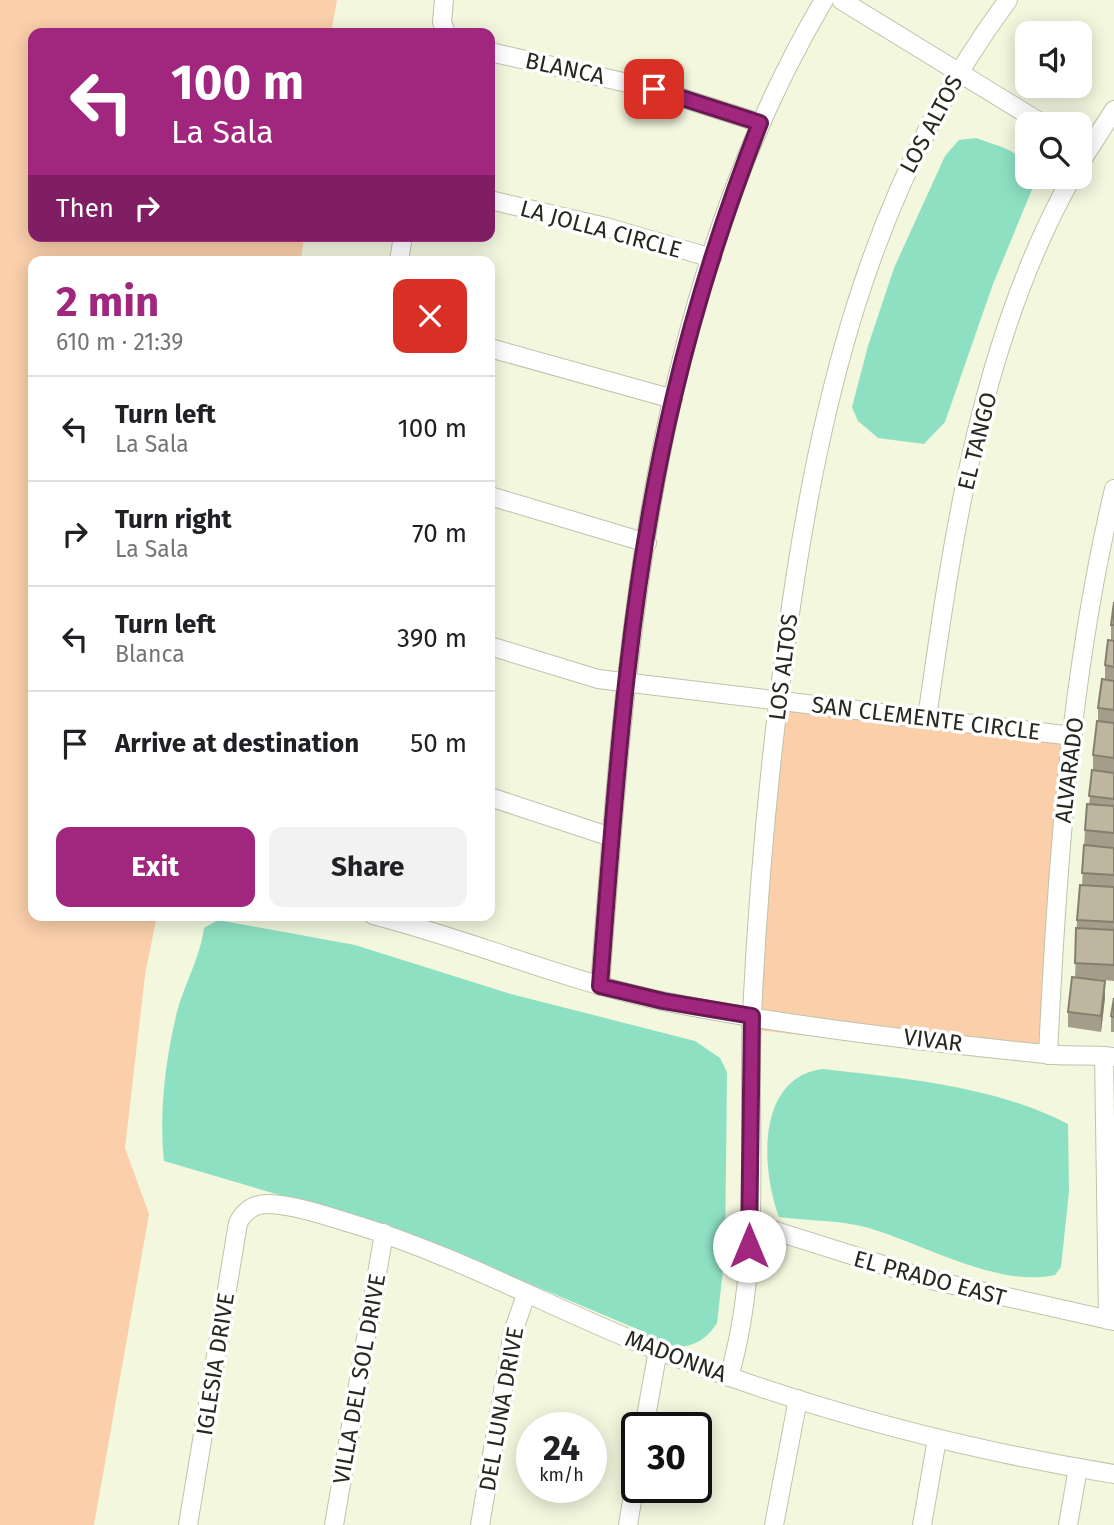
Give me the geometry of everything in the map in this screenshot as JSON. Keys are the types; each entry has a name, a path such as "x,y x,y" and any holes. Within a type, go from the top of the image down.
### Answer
{"street":[{"path":"444,0 442,22 444,28"},
{"path":"600,986 611,837 628,682 647,543 673,399 733,191 783,72 824,0"},
{"path":"841,0 1022,112"},
{"name":"LOS ALTOS","path":"729,1377 745,1309 750,1223 752,1016 762,851 778,700 806,503 848,329 867,268 900,183 957,72 1008,0"},
{"name":"BLANCA","path":"495,53 630,83 760,123"},
{"path":"1092,140 1114,110"},
{"name":"EL TANGO","path":"928,718 953,546 977,434 1022,285 1066,189"},
{"name":"LA JOLLA CIRCLE","path":"495,201 606,227 712,258"},
{"path":"495,349 673,399"},
{"name":"ALVARADO","path":"1048,1055 1058,878 1073,736 1094,587 1114,489"},
{"path":"495,497 647,543"},
{"name":"SAN CLEMENTE CIRCLE","path":"495,648 585,676 1073,736"},
{"path":"495,799 611,837"},
{"name":"VIVAR","path":"392,921 600,986 663,1001 752,1016 1048,1055 1109,1056"},
{"path":"1109,1056 1111,1320"},
{"name":"MADONNA","path":"251,1208 262,1204 286,1206 384,1233 658,1350 798,1399 937,1439 1114,1474"},
{"name":"IGLESIA DRIVE","path":"188,1525 237,1230 242,1217 251,1208"},
{"name":"EL PRADO EAST","path":"750,1223 932,1280 1111,1320"},
{"name":"VILLA DEL SOL DRIVE","path":"334,1525 384,1233"},
{"name":"DEL LUNA DRIVE","path":"480,1525 513,1332 526,1294"},
{"path":"647,1412 658,1350"},
{"path":"775,1525 798,1399"},
{"path":"922,1525 937,1439"},
{"path":"1068,1525 1078,1468"},
{"path":"628,1525 632,1503"}],"shaded area":[{"path":"0,0 337,0 332,28 28,28 28,242 303,242 302,256 28,256 28,921 156,921 145,975 125,1148 149,1214 94,1525 0,1525"},
{"path":"976,138 1015,154 1015,189 1032,189 993,284 945,422 924,444 878,438 858,421 852,407 868,346 894,268 945,156 959,140"},
{"path":"772,703 1078,732 1055,1064 741,1028"},
{"path":"216,921 223,921 355,945 511,994 695,1041 720,1058 727,1072 725,1252 717,1323 711,1331 693,1344 660,1348 644,1332 412,1234 164,1161 162,1125 169,1052 176,1016 199,951 204,928"},
{"path":"822,1069 916,1080 979,1092 1040,1111 1068,1124 1069,1191 1061,1267 1055,1275 1033,1277 986,1270 859,1225 779,1217 769,1175 767,1151 769,1128 775,1107 785,1089 800,1076"}],"building":[{"path":"1114,602 1114,625 1111,625"},
{"path":"1108,640 1114,641 1114,667 1105,665"},
{"path":"1102,679 1114,681 1114,710 1098,708"},
{"path":"1097,721 1114,723 1114,758 1093,755"},
{"path":"1092,770 1114,773 1114,799 1089,796"},
{"path":"1087,804 1114,806 1114,833 1085,830"},
{"path":"1084,845 1114,848 1114,875 1082,873"},
{"path":"1080,885 1114,887 1114,922 1077,920"},
{"path":"1076,928 1114,930 1114,965 1075,963"},
{"path":"1072,977 1105,981 1101,1016 1068,1012"}],"route":[{"path":"654,89 760,123 733,191 691,330 673,399 658,477 637,597 611,837 600,986 663,1001 752,1016 749,1246"}]}
